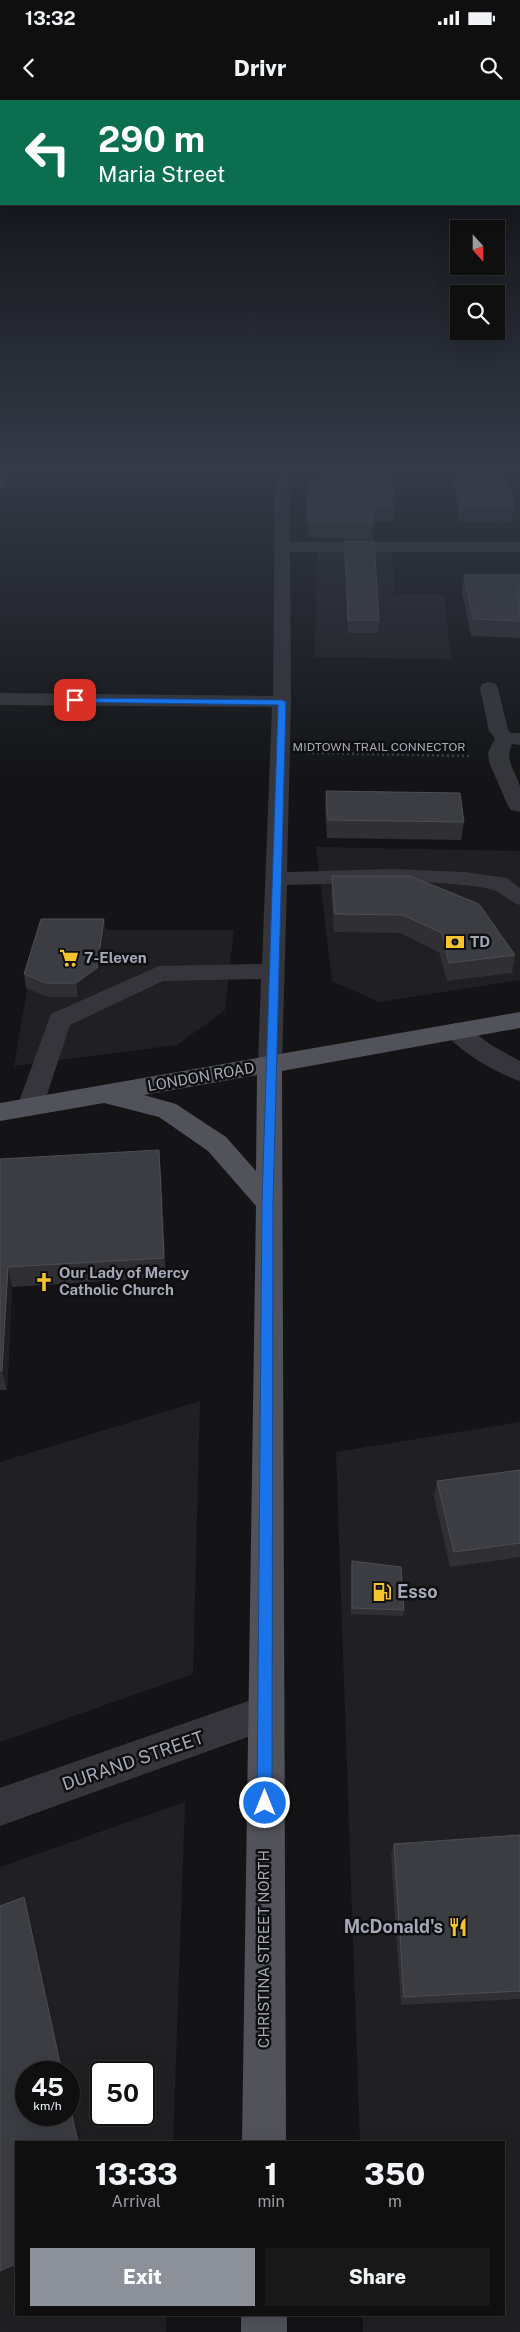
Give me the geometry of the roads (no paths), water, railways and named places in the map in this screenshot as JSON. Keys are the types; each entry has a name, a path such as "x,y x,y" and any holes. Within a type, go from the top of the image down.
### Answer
{"main road":[{"name":"LONDON ROAD","path":"0,1112 520,1020"},
{"name":"CHRISTINA STREET NORTH","path":"264,2141 270,1064"},
{"path":"100,1094 167,1110 217,1144 268,1202"},
{"path":"264,2316 264,2332"}],"street":[{"name":"CHRISTINA STREET NORTH","path":"270,1064 282,702 282,570"},
{"path":"488,688 499,731 512,739 498,753 499,762 518,806"},
{"path":"0,699 282,702"},
{"path":"276,879 393,876 464,879 499,883 520,898"},
{"path":"30,1107 60,1020 159,974 273,971"},
{"path":"456,1031 482,1051 520,1072"},
{"name":"DURAND STREET","path":"0,1807 265,1713"}],"place":[{"name":"TD","path":"455,942"},
{"name":"7-Eleven","path":"69,958"},
{"name":"Our Lady of Mercy Catholic Church","path":"44,1282"},
{"name":"Esso","path":"382,1592"},
{"name":"McDonald's","path":"458,1927"}]}
